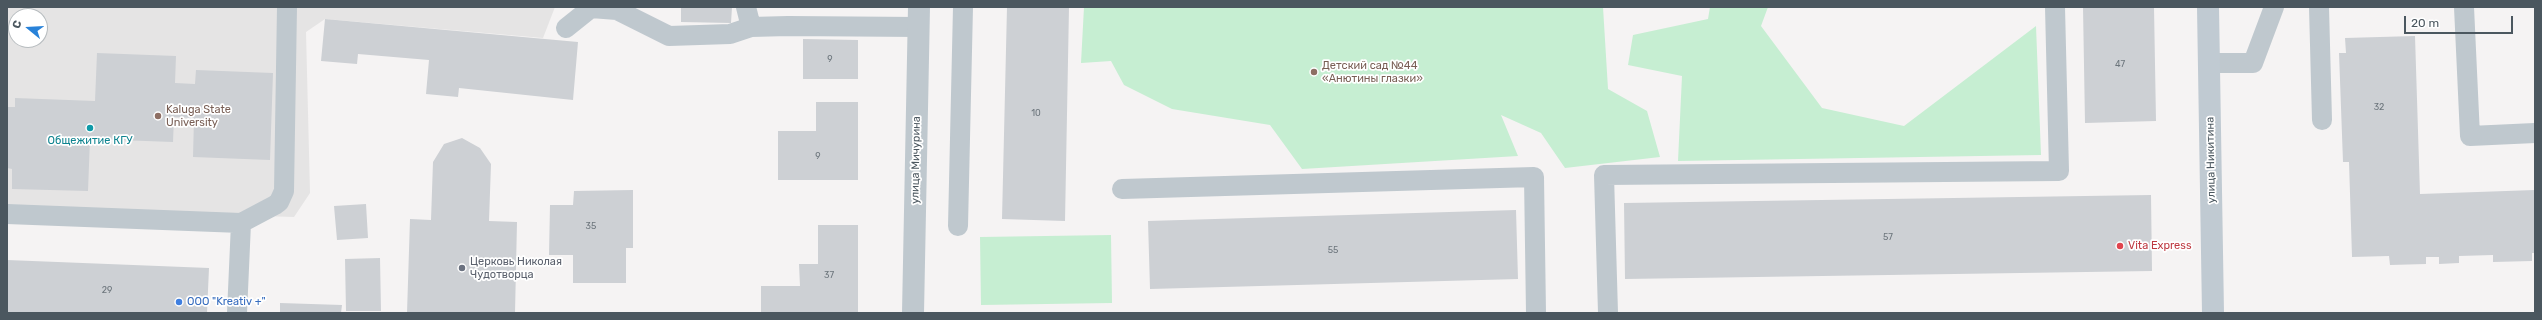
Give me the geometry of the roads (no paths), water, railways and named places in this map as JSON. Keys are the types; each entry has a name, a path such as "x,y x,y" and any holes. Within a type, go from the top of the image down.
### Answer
{"street":[{"name":"улица Никитина","path":"2208,7 2213,313"},
{"name":"улица Мичурина","path":"913,313 919,17"}],"lane":[{"path":"7,214 241,223 275,205 279,202 284,191 287,7"},
{"path":"746,7 751,28"},
{"path":"958,226 963,7"},
{"path":"1608,313 1604,175 2059,171 2055,7"},
{"path":"2209,63 2253,63 2274,7"},
{"path":"2319,7 2322,120"},
{"path":"2464,7 2470,136 2535,133"},
{"path":"566,28 591,8 618,8 669,36 730,34 751,28 919,17"},
{"path":"1122,189 1534,177 1536,313"},
{"path":"237,313 241,223"}],"place":[{"name":"Детский сад №44 «Анютины глазки»","path":"1314,72"},
{"name":"Kaluga State University","path":"158,116"},
{"name":"Общежитие КГУ","path":"90,128"},
{"name":"Vita Express","path":"2120,246"},
{"name":"Церковь Николая Чудотворца","path":"462,268"},
{"name":"OOO \"Kreativ +\"","path":"179,302"}]}
